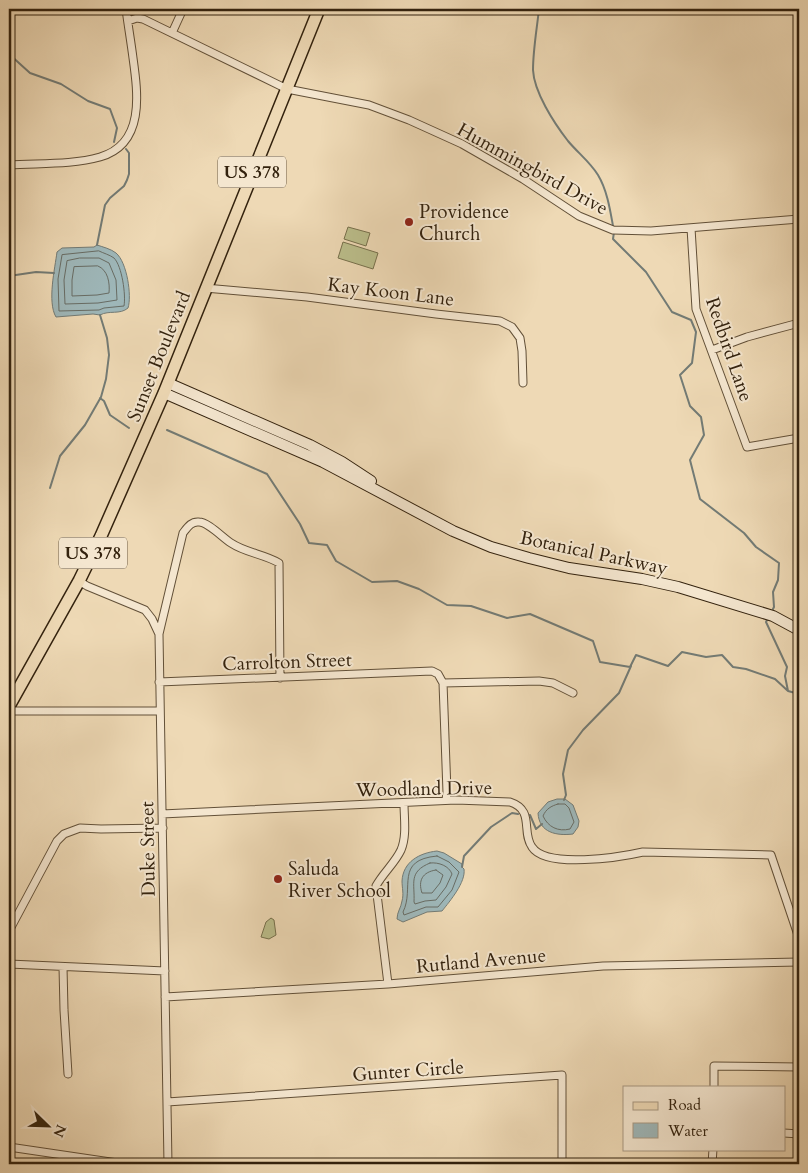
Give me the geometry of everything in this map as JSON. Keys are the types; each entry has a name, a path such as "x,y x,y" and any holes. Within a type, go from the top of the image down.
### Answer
{"main road":[{"name":"Sunset Boulevard","path":"9,706 79,581 101,536 166,388 319,9"}],"street":[{"path":"9,165 83,160 112,152 121,146 132,131 137,105 136,78 126,9"},
{"path":"172,34 182,9"},
{"name":"Hummingbird Drive","path":"128,21 137,18 143,19 287,89 369,105 409,120 462,144 523,179 579,216 596,224 624,232 799,219"},
{"name":"Redbird Lane","path":"691,228 696,309 747,447 799,438"},
{"name":"Kay Koon Lane","path":"205,288 307,297 500,321 512,327 520,338 523,383"},
{"path":"712,350 747,337 799,323"},
{"name":"Botanical Parkway","path":"166,388 324,462 387,494 452,531 491,546 569,568 642,579 678,587 784,620 799,630"},
{"path":"159,634 184,533 188,526 199,521 208,525 233,545 272,558 279,563 280,678"},
{"name":"Duke Street","path":"79,581 145,610 152,618 159,634 168,1164"},
{"name":"Carrolton Street","path":"159,682 432,671 438,674 444,683"},
{"path":"446,800 448,792 444,683 539,681 553,684 573,693"},
{"path":"9,711 160,711"},
{"name":"Woodland Drive","path":"162,814 446,800 510,802 516,804 526,817 531,847 551,858 584,860 623,857 644,852 771,855 799,938"},
{"path":"388,984 376,886 400,851 404,833 404,803"},
{"path":"9,931 57,841 64,834 80,828 163,828"},
{"name":"Rutland Avenue","path":"165,998 388,984 603,966 799,962"},
{"path":"9,964 63,968 165,971"},
{"path":"63,968 68,1074"},
{"path":"714,1086 714,1066 799,1067"},
{"name":"Gunter Circle","path":"167,1102 562,1075 562,1164"},
{"path":"786,1133 799,1134"},
{"path":"9,1147 124,1164"},
{"path":"712,1150 712,1164"}],"green space":[{"path":"348,227 370,233 366,246 344,239"},
{"path":"343,242 378,253 373,269 338,258"},
{"path":"271,918 274,920 276,935 269,939 261,937 266,922"}],"water":[{"path":"97,245 109,249 120,257 126,271 129,288 128,308 100,315 56,317 53,311 52,294 57,252 62,248 94,247"},
{"path":"565,799 573,805 579,821 578,827 573,834 555,834 550,832 545,829 539,820 538,813 548,802"},
{"path":"437,851 462,864 464,869 463,880 457,891 442,911 427,912 403,922 397,919 403,898 402,881 405,869 418,856"}],"waterway":[{"path":"539,9 533,62 534,79 537,88 551,116 563,134 598,175 606,193 613,226"},
{"path":"9,54 30,73 61,84 88,101 110,109 117,128 114,142"},
{"path":"97,245 105,205 124,186 129,174 129,153 126,149"},
{"path":"614,232 613,239 646,272 672,312 691,320 696,332 692,363 680,375 690,406 701,417 704,435 690,460 700,499 744,533 756,547 779,563 778,580 773,592 773,609"},
{"path":"9,276 36,272 54,273"},
{"path":"50,488 60,456 85,425 101,397 106,379 109,355 107,338 100,315"},
{"path":"100,398 104,401 110,415 129,428"},
{"path":"167,430 267,474 300,524 309,543 327,545 336,561 372,582 397,581 419,589 447,605 471,606 507,618 530,614 593,641 600,662 630,667 636,655"},
{"path":"767,620 766,622 787,667 785,676 788,691"},
{"path":"636,655 668,666 682,652 706,657 722,655 733,667 746,669 775,679 788,691 799,694"},
{"path":"564,800 566,795 563,774 568,750 583,730 619,693 631,666"},
{"path":"462,867 464,856 491,827 512,813 518,814"},
{"path":"530,815 536,829 542,824"}],"place":[{"name":"Providence Church","path":"409,222"},
{"name":"Saluda River School","path":"278,879"}]}
